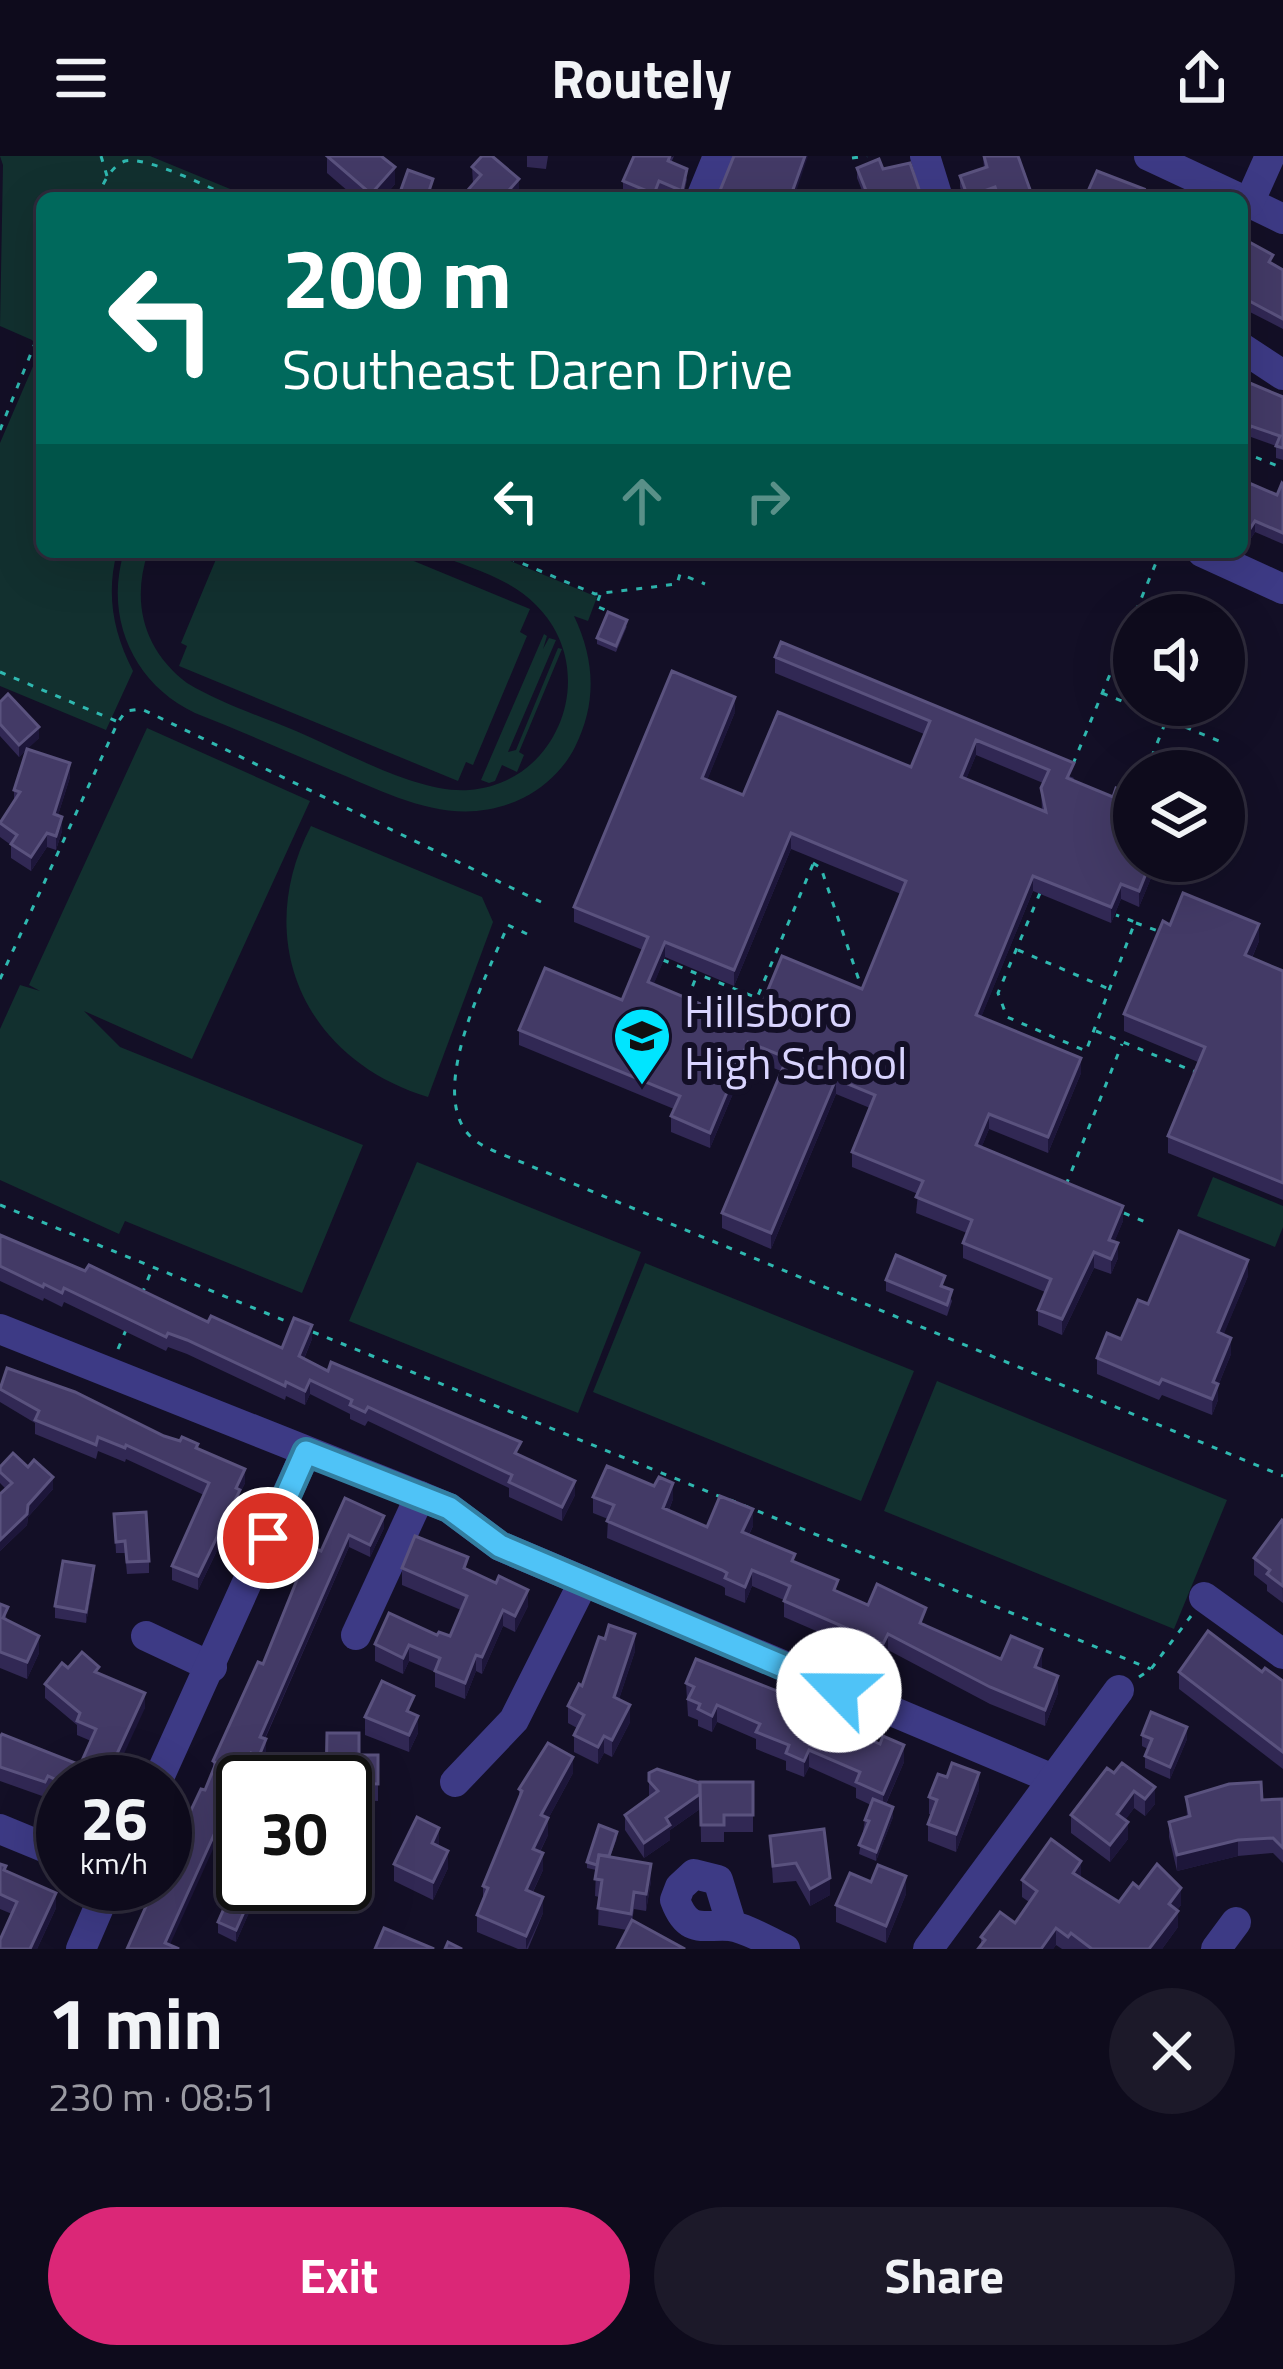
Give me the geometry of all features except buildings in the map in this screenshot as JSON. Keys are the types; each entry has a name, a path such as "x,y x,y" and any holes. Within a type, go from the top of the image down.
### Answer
{"street":[{"path":"703,192 718,156"},
{"path":"925,156 936,192"},
{"path":"1149,156 1227,192"},
{"path":"1248,193 1270,156"},
{"path":"1248,202 1283,219"},
{"path":"1248,352 1283,375"},
{"path":"1215,558 1283,589"},
{"path":"0,1328 449,1508 500,1546 1053,1779"},
{"path":"171,1755 306,1452"},
{"path":"356,1635 420,1496"},
{"path":"455,1782 514,1720 583,1583"},
{"path":"1215,1605 1283,1654"},
{"path":"146,1636 212,1667"},
{"path":"928,1949 1119,1690"},
{"path":"0,1829 36,1844"},
{"path":"81,1949 98,1911"},
{"path":"1216,1949 1236,1922"},
{"path":"732,1926 785,1949"}],"path":[{"path":"100,156 107,176"},
{"path":"851,165 852,157 867,156"},
{"path":"100,192 107,176 124,161 141,160 219,192"},
{"path":"0,430 36,341"},
{"path":"1248,454 1283,468"},
{"path":"510,558 600,593 677,584 680,574 705,584"},
{"path":"1069,776 1158,558"},
{"path":"600,593 596,606 612,613"},
{"path":"0,672 118,722"},
{"path":"1101,692 1113,697"},
{"path":"0,979 126,711 150,713 541,902"},
{"path":"1183,726 1224,743"},
{"path":"656,957 757,998 818,851"},
{"path":"813,863 821,868 866,999 847,992"},
{"path":"1040,893 998,993 1006,1017 1086,1051 1135,922"},
{"path":"1114,914 1172,937"},
{"path":"527,934 508,925 463,1034 456,1060 456,1090 461,1121 469,1136 529,1165 1283,1476"},
{"path":"1016,949 1110,989"},
{"path":"685,1005 698,974"},
{"path":"1094,1030 1204,1075"},
{"path":"1144,1051 1148,1041"},
{"path":"1064,1189 1123,1042"},
{"path":"1185,1067 1190,1058"},
{"path":"0,1204 1151,1669 1194,1611 1215,1605"},
{"path":"1107,1207 1150,1224"},
{"path":"135,1310 153,1268"},
{"path":"108,1372 126,1331"}],"green space":[{"path":"0,156 150,156 237,192 36,192 36,345 0,326"},
{"path":"36,359 36,558 116,558 113,613 133,671 106,730 0,686 0,443"},
{"path":"123,558 146,558 141,589 145,624 160,656 187,683 405,778 469,790 501,783 527,767 548,745 568,690 566,660 556,631 536,605 500,580 446,558 503,558 597,597 588,621 574,616 591,682 582,731 553,777 531,794 498,807 449,810 378,790 173,700 155,685 129,646 121,624"},
{"path":"216,558 407,558 530,609 520,632 527,636 473,765 466,762 458,781 179,666 187,646 181,643"},
{"path":"544,634 543,649 549,638 556,640 508,752 516,750 558,648 562,649 519,752 524,755 517,772 502,765 495,781 481,780"},
{"path":"147,728 310,801 192,1059 84,1011 120,1047 363,1145 302,1293 125,1221 119,1234 0,1180 0,1029 20,985 40,991 29,985"},
{"path":"311,826 482,897 493,922 428,1097 385,1079 349,1055 321,1025 301,991 289,953 287,912 294,869"},
{"path":"417,1162 641,1252 578,1413 349,1321"},
{"path":"1213,1177 1283,1206 1283,1227 1275,1247 1197,1216"},
{"path":"645,1263 914,1371 861,1501 593,1392"},
{"path":"937,1381 1227,1500 1174,1629 884,1511"}],"place":[{"name":"Hillsboro High School","path":"642,1087"}],"route":[{"path":"268,1538 306,1452 449,1508 500,1546 839,1690"}]}
